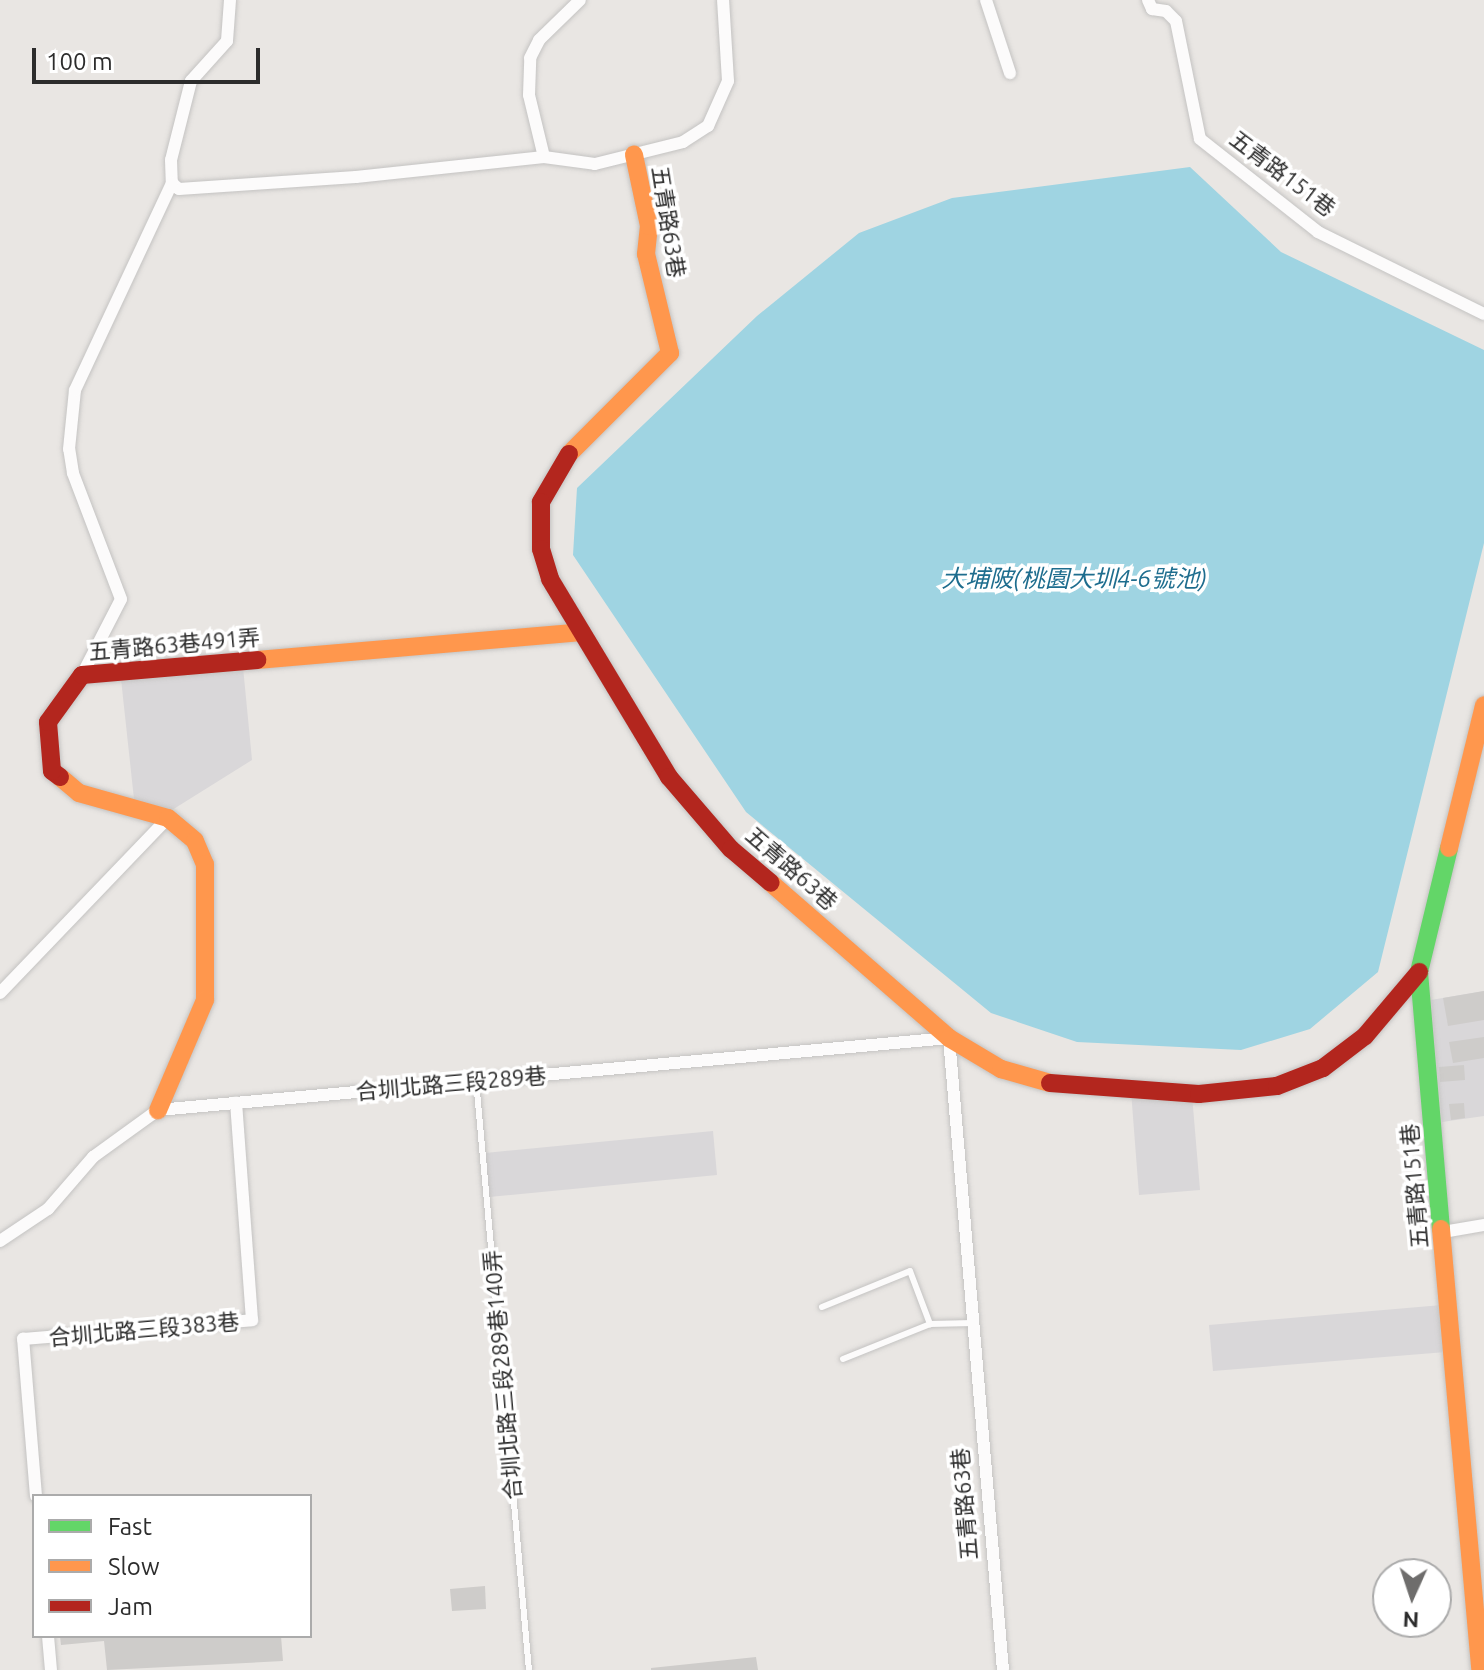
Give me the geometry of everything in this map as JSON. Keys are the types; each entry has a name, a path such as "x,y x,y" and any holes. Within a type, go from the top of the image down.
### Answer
{"street":[{"path":"82,675 121,599 73,473 69,449 75,390 175,186 171,160 191,81 227,41 230,0"},
{"path":"544,157 529,95 530,58 539,40 580,0"},
{"path":"175,186 356,177 544,157 595,164 683,142 708,126 728,81 723,0"},
{"path":"986,0 1010,73"},
{"name":"五青路151巷","path":"1148,0 1152,9 1166,11 1176,21 1200,139 1318,232 1484,314"},
{"name":"五青路63巷","path":"634,155 649,226 646,254 670,353 574,446 541,502 541,549 550,579 669,777 731,849 949,1038 1003,1670"},
{"name":"五青路63巷491弄","path":"158,1110 205,1000 209,977 205,864 195,841 168,818 79,793 52,771 46,750 48,722 82,675 582,632"},
{"name":"五青路151巷","path":"1480,1670 1480,1620 1419,972 1484,705"},
{"path":"0,993 168,818"},
{"path":"949,1038 1001,1069 1058,1085 1199,1094 1277,1086 1323,1068 1365,1036 1419,972"},
{"name":"合圳北路三段289巷","path":"158,1110 949,1038"},
{"name":"合圳北路三段383巷","path":"36,1494 23,1339 252,1320 236,1103"},
{"path":"0,1241 48,1209 93,1157 158,1110"},
{"path":"1443,1232 1484,1225"},
{"path":"48,1638 51,1670"}],"lane":[{"name":"合圳北路三段289巷140弄","path":"476,1080 529,1670"},
{"path":"822,1307 910,1271 930,1324"},
{"path":"843,1359 930,1324 973,1323"}],"shaded area":[{"path":"243,667 252,760 172,810 134,799 121,679"},
{"path":"1484,991 1484,1116 1442,1122 1431,1000"},
{"path":"1131,1091 1192,1095 1200,1190 1139,1195"},
{"path":"713,1131 717,1175 489,1197 485,1153"},
{"path":"1442,1305 1446,1352 1213,1371 1209,1325"}],"water":[{"name":"大埔陂(桃園大圳4-6號池)","path":"1190,167 1281,252 1484,350 1484,543 1378,972 1310,1029 1241,1050 1077,1042 991,1013 746,812 573,555 577,488 757,316 859,233 952,198"}],"building":[{"path":"1484,991 1484,1020 1448,1026 1443,998"},
{"path":"1484,1037 1484,1058 1453,1063 1449,1042"},
{"path":"1464,1065 1465,1080 1440,1082 1439,1067"},
{"path":"1464,1103 1465,1118 1451,1120 1449,1104"},
{"path":"485,1586 486,1609 452,1611 450,1589"},
{"path":"60,1638 281,1638 283,1661 107,1670 104,1641 61,1645"},
{"path":"756,1657 758,1670 651,1670 651,1668"}],"traffic: fast":[{"path":"1441,1229 1419,972 1449,848"}],"traffic: slow":[{"path":"569,454 670,353 646,254 649,226 634,155"},
{"path":"257,660 582,632"},
{"path":"1449,848 1484,705"},
{"path":"60,777 79,793 168,818 195,841 205,864 205,1000 158,1110"},
{"path":"771,883 949,1038 1001,1069 1050,1083"},
{"path":"1441,1229 1480,1670"}],"traffic: jam":[{"path":"569,454 541,502 541,549 550,579 669,777 731,849 771,883"},
{"path":"60,777 52,771 48,722 82,675 257,660"},
{"path":"1050,1083 1199,1094 1277,1086 1323,1068 1365,1036 1419,972"}]}
